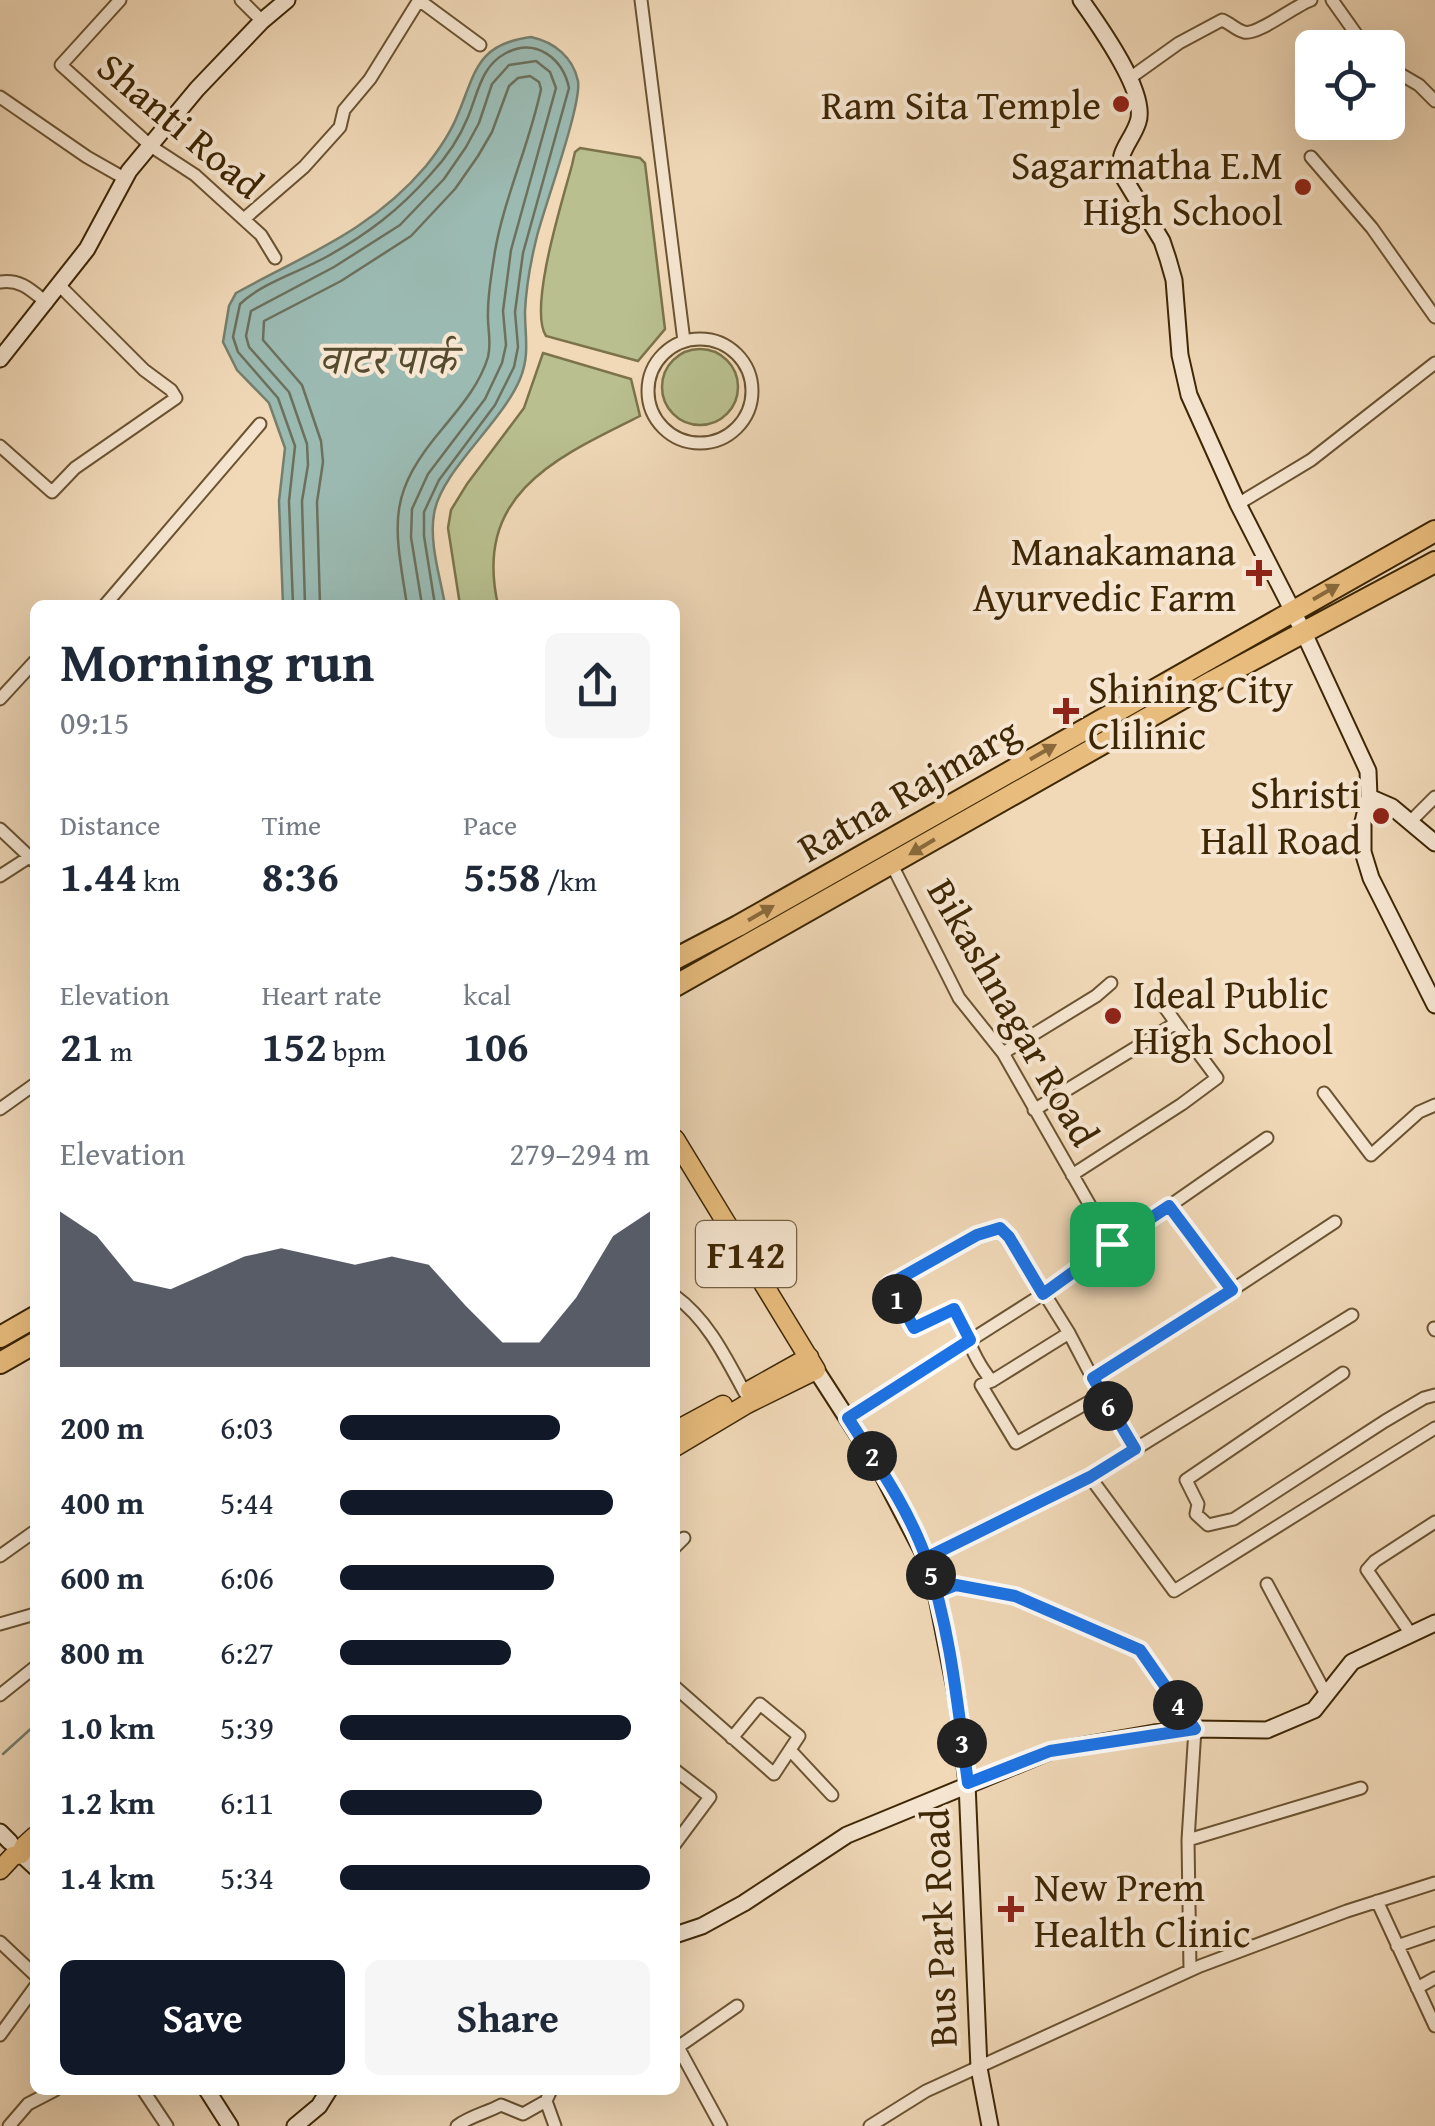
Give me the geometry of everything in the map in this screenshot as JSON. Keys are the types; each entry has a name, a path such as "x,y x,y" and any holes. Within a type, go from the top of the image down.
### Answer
{"highway":[{"name":"Ratna Rajmarg","path":"680,983 892,865 950,817 1435,530"},
{"name":"Ratna Rajmarg","path":"680,956 1435,562"},
{"path":"0,1337 30,1320"},
{"path":"0,1363 30,1346"}],"main road":[{"name":"Bus Park Road","path":"680,1147 812,1363"},
{"path":"680,1428 812,1363"},
{"path":"680,1444 812,1363"},
{"path":"0,1870 16,1847"}],"street":[{"name":"Shanti Road","path":"120,0 61,64 152,147 195,174 260,234 274,258"},
{"path":"241,0 262,21"},
{"path":"0,359 87,249 124,178 197,89 287,0"},
{"path":"244,220 304,167 340,128 344,110 370,78 419,0 480,46"},
{"path":"640,0 684,341"},
{"path":"1130,78 1222,20 1245,33 1259,30 1310,0"},
{"path":"1332,0 1353,30"},
{"path":"1089,3 1130,78 1140,115 1120,157 1121,174 1162,241 1174,280 1184,378 1238,504 1368,771 1370,798 1363,822 1363,852 1371,878 1435,1005"},
{"path":"1405,77 1435,101"},
{"path":"0,97 124,178"},
{"path":"1311,157 1372,228 1435,317"},
{"path":"0,282 14,280 23,284 46,304"},
{"path":"0,446 52,492 75,468 176,398 60,286"},
{"path":"700,338 731,348 751,376 753,394 740,426 709,443 675,437 661,426 652,411 650,374 658,359 684,341 700,338"},
{"path":"1238,504 1311,460 1435,363"},
{"path":"109,600 260,424"},
{"path":"0,700 30,667"},
{"path":"1370,798 1392,807 1435,843"},
{"path":"1411,821 1435,798"},
{"path":"0,829 30,855"},
{"path":"0,876 30,860"},
{"name":"Bikashnagar Road","path":"892,865 960,998 1003,1053 1112,1244"},
{"path":"1003,1053 1111,983"},
{"path":"1072,1174 1216,1078 1161,1002"},
{"path":"1034,1110 1176,1023"},
{"path":"0,1109 30,1088"},
{"path":"1324,1093 1371,1155 1420,1112 1435,1106"},
{"path":"848,1418 1043,1294 1267,1138"},
{"path":"1169,1206 1232,1290"},
{"path":"1093,1378 1334,1222"},
{"path":"992,1381 977,1364 954,1309 914,1328 890,1284 977,1235 1000,1228 1069,1333 1135,1449"},
{"path":"680,1300 717,1343 744,1394"},
{"path":"680,1309 691,1308"},
{"path":"926,1558 1090,1477 1352,1315"},
{"path":"1069,1333 981,1384 1016,1443 1103,1394"},
{"name":"Bus Park Road","path":"812,1363 878,1466 926,1558 936,1593 957,1699 968,1783 980,2068 990,2126"},
{"path":"1343,1373 1186,1480 1198,1504 1196,1514 1208,1525 1234,1519 1376,1427 1424,1398 1435,1396"},
{"path":"1090,1477 1174,1591 1435,1428"},
{"path":"1411,1634 1366,1570 1435,1522"},
{"path":"0,1556 30,1534"},
{"path":"1268,1584 1326,1694"},
{"path":"936,1593 956,1585 1015,1596 1140,1650 1195,1729 1188,1840 1190,1970"},
{"path":"0,1624 30,1615"},
{"path":"680,1933 744,1903 848,1834 1050,1751 1195,1729 1267,1730 1314,1710 1352,1662 1435,1622"},
{"path":"0,1695 30,1671"},
{"path":"680,1692 732,1738 774,1774 799,1736 760,1704 732,1738"},
{"path":"790,1750 832,1795"},
{"path":"680,1774 710,1797 680,1837"},
{"path":"1188,1840 1361,1788"},
{"path":"870,2126 926,2091 1190,1970 1435,1882"},
{"path":"1376,1902 1435,2026"},
{"path":"1397,1946 1435,1934"},
{"path":"0,1942 30,1970"},
{"path":"1417,1988 1435,1978"},
{"path":"0,2035 30,1994"},
{"path":"680,2044 737,2006"},
{"path":"680,2054 721,2126"},
{"path":"9,2126 28,2104 45,2095"},
{"path":"146,2095 167,2126"},
{"path":"210,2095 230,2126"},
{"path":"294,2126 319,2106 326,2095"},
{"path":"457,2126 501,2105 524,2114 549,2096 555,2126"}],"green space":[{"path":"580,148 640,158 645,163 665,329 638,361 546,336 542,322 541,302 549,253 575,152"},
{"path":"700,349 727,360 738,387 727,414 700,425 673,414 662,387 673,360"},
{"path":"543,353 631,379 640,416 578,448 528,485 510,507 498,535 493,567 497,600 459,600 448,528 451,510 524,408"}],"water":[{"name":"वाटर पार्क","path":"531,37 555,47 575,72 578,93 531,264 526,354 520,379 500,413 447,481 434,514 434,548 444,600 283,600 279,501 285,448 269,403 237,370 223,342 229,306 236,293 337,239 405,188 448,134 481,62 499,46"}],"waterway":[{"path":"3,1754 30,1730"}],"place":[{"name":"Ram Sita Temple","path":"1121,104"},
{"name":"Sagarmatha E.M High School","path":"1303,187"},
{"name":"Manakamana Ayurvedic Farm","path":"1259,573"},
{"name":"Shining City Clilinic","path":"1066,711"},
{"name":"Shristi Hall Road","path":"1381,816"},
{"name":"Ideal Public High School","path":"1113,1016"},
{"name":"New Prem Health Clinic","path":"1011,1909"}],"route":[{"path":"1112,1244 1043,1294 1000,1228 977,1235 890,1284 914,1328 954,1309 970,1340 848,1418 926,1558 957,1699 968,1783 1050,1751 1195,1729 1140,1650 1015,1596 956,1585 936,1593 926,1558 1090,1477 1135,1449 1093,1378 1232,1290 1169,1206 1112,1244"}]}
